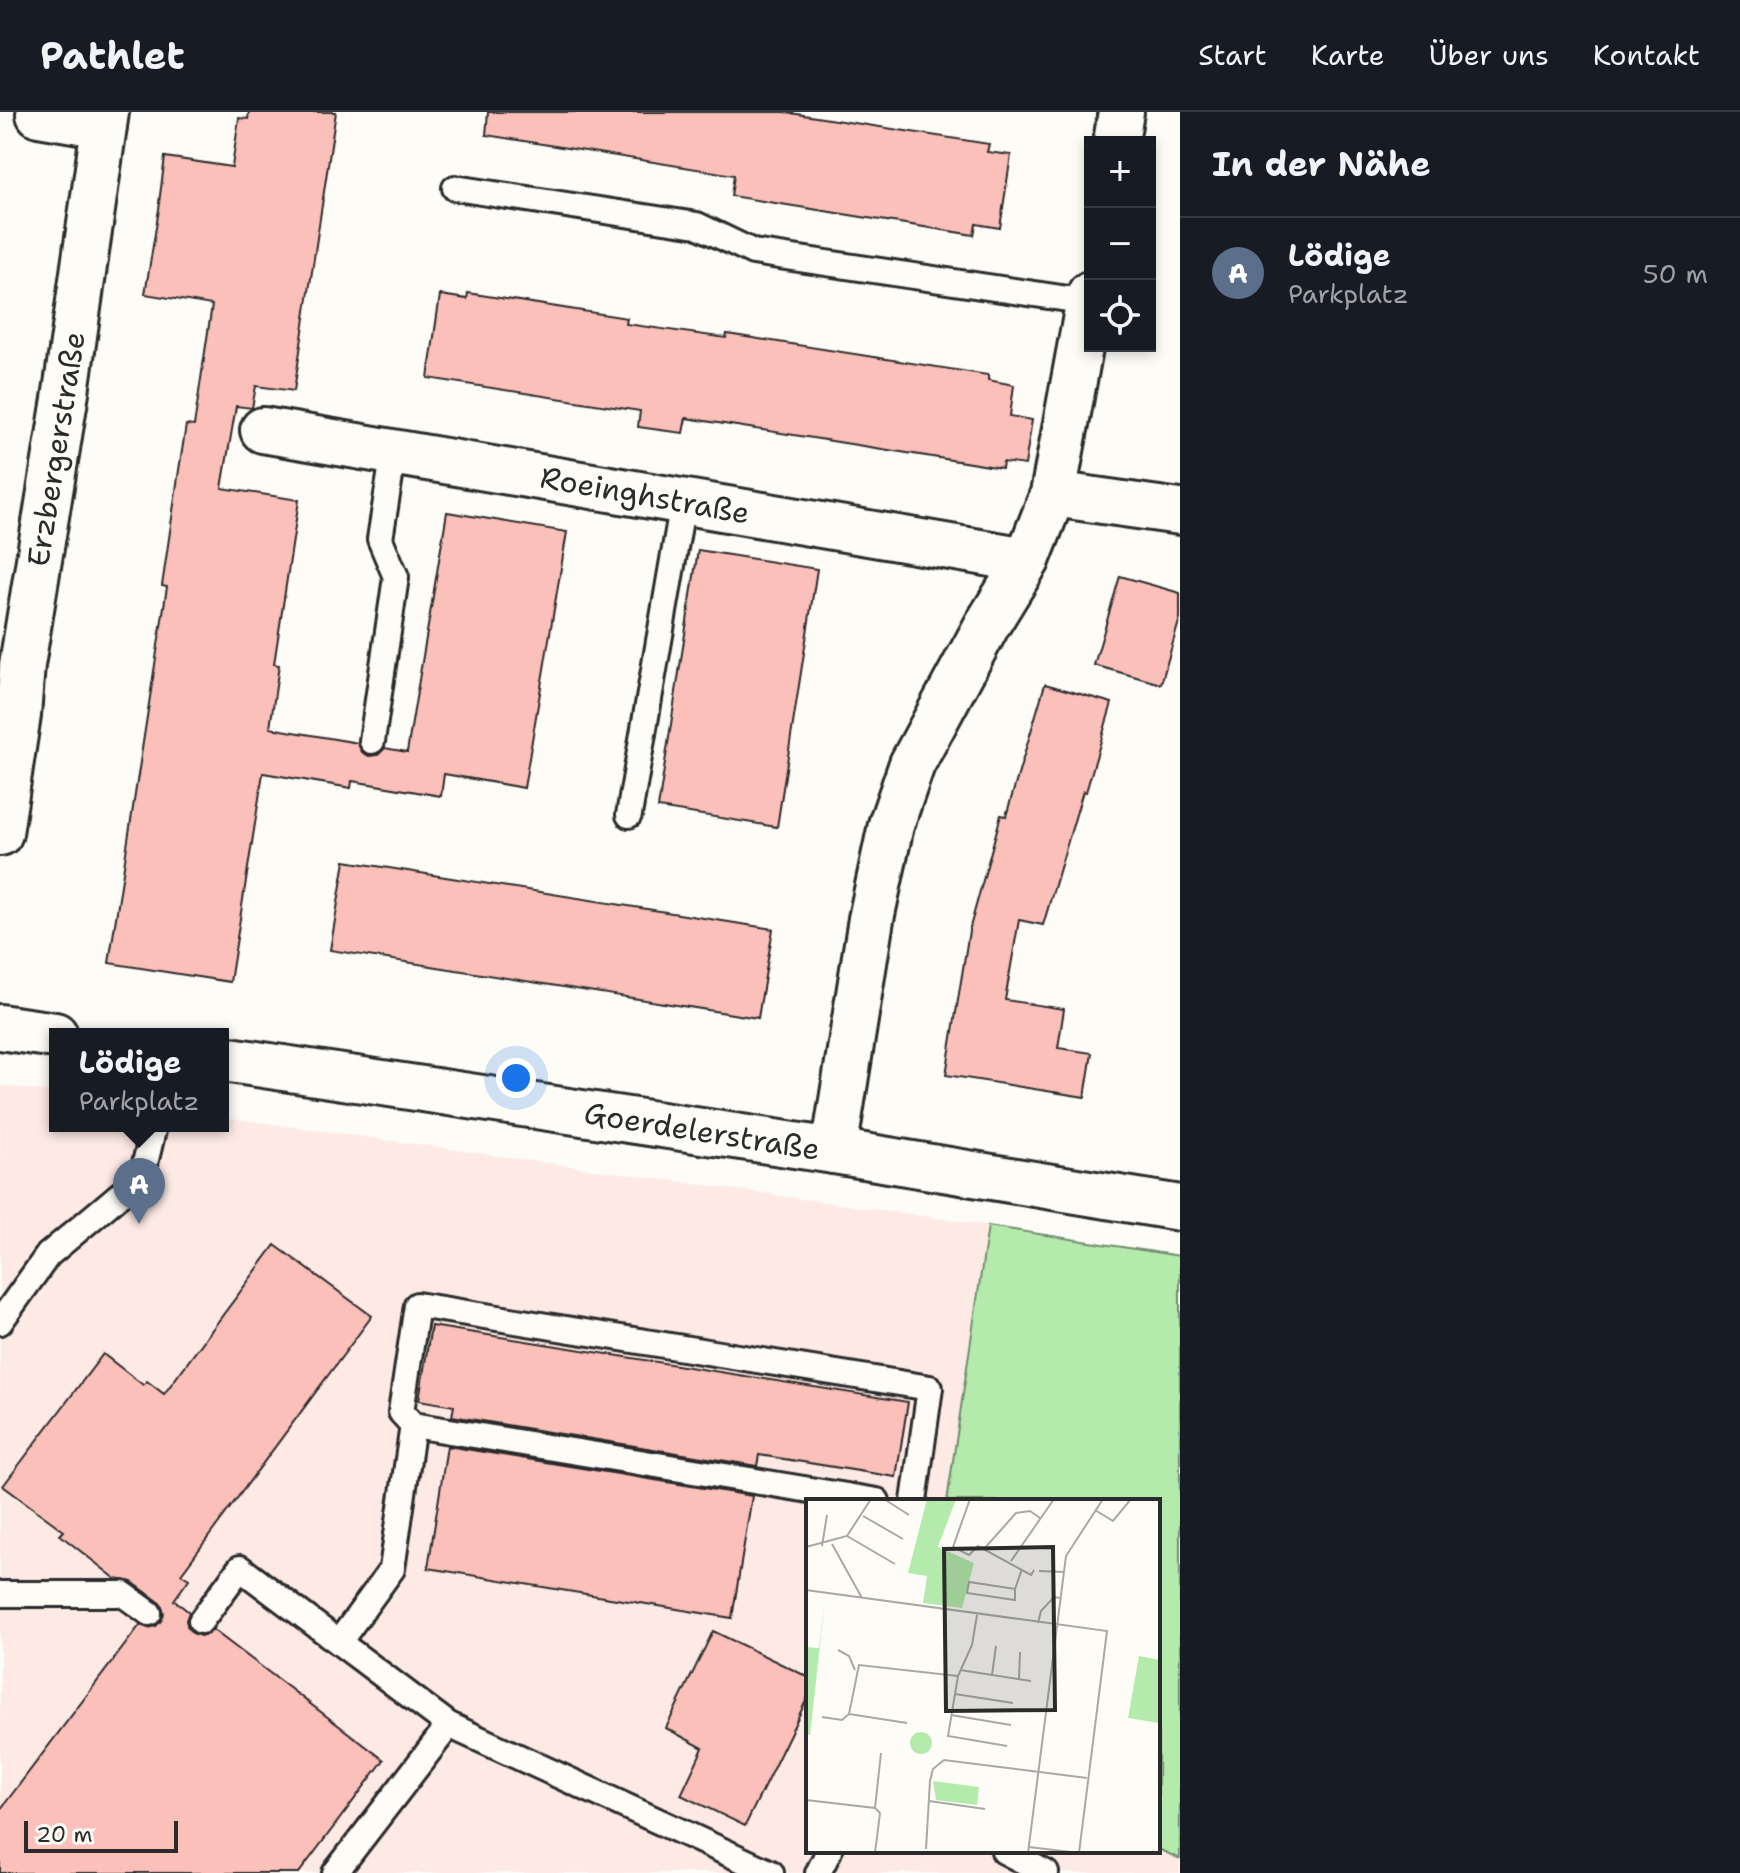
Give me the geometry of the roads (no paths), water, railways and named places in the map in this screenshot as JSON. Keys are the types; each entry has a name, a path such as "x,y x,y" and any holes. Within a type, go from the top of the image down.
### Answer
{"street":[{"path":"1117,136 1121,112"},
{"path":"39,114 105,119"},
{"name":"Erzbergerstraße","path":"0,833 18,715 22,665 65,399 105,119"},
{"path":"834,1151 871,919 891,825 912,764 987,625 1027,560 1053,494 1084,325"},
{"name":"Roeinghstraße","path":"263,430 1027,560"},
{"path":"1053,494 1180,512"},
{"path":"0,1027 49,1034"},
{"name":"Goerdelerstraße","path":"229,1060 834,1151 1180,1208"}],"lane":[{"path":"455,188 697,225 753,252 1084,297"},
{"path":"372,741 396,577 380,539 394,451"},
{"path":"629,815 683,502"},
{"path":"0,1322 48,1255 142,1176 153,1132"},
{"path":"865,1499 413,1425 401,1412 417,1305 930,1388 914,1499"},
{"path":"339,1642 392,1569 413,1425"},
{"path":"201,1621 240,1568 449,1725 737,1866 771,1873"},
{"path":"0,1594 123,1594 149,1613"},
{"path":"335,1873 449,1725"},
{"path":"818,1873 828,1853"},
{"path":"1008,1853 1046,1873"}],"place":[{"name":"Lödige","path":"139,1224"}]}
